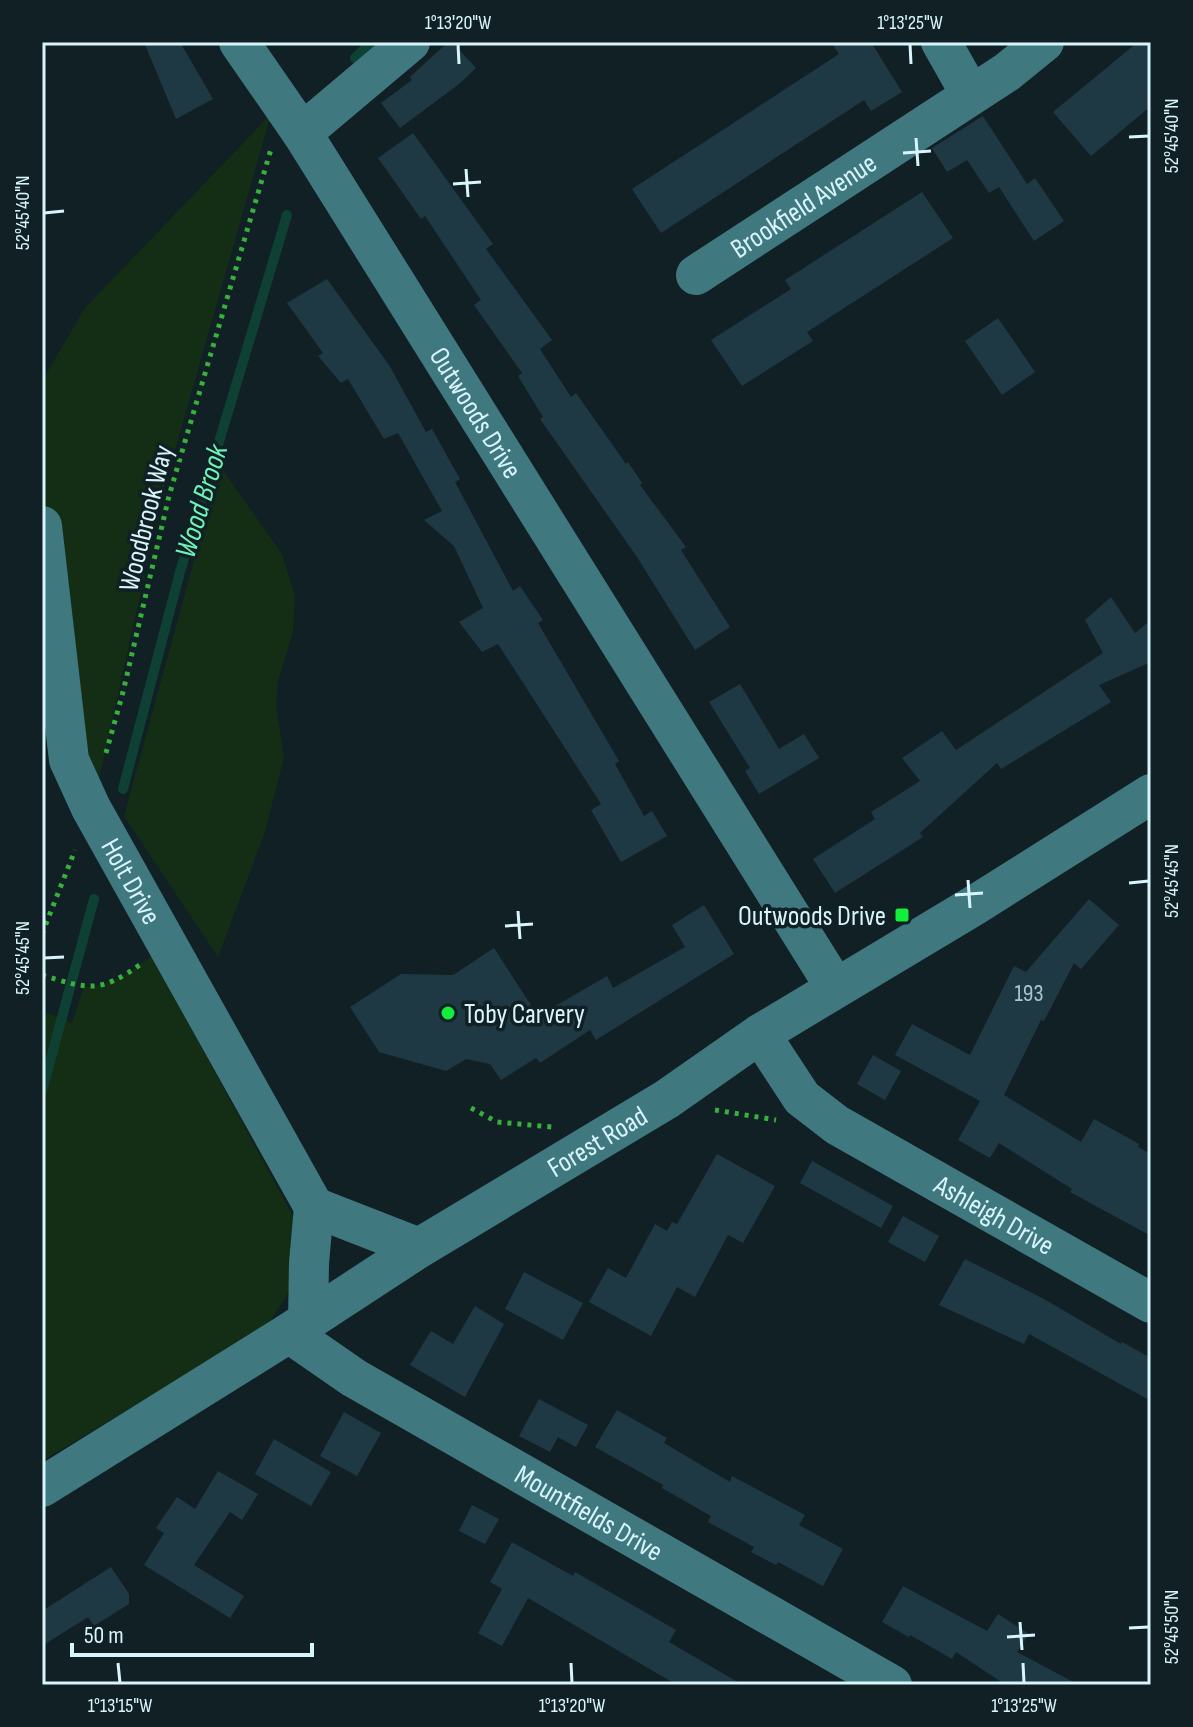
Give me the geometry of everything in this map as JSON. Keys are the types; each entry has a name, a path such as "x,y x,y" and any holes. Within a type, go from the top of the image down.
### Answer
{"street":[{"name":"Outwoods Drive","path":"239,42 295,122 835,987"},
{"path":"295,122 410,42"},
{"path":"941,42 971,95"},
{"name":"Brookfield Avenue","path":"716,275 1007,72 1044,42"},
{"name":"Holt Drive","path":"42,526 72,755 91,808 314,1207"},
{"name":"Forest Road","path":"42,1487 419,1248 690,1082 835,987 975,905 1151,794"},
{"name":"Ashleigh Drive","path":"760,1034 802,1098 837,1125 1151,1303"},
{"path":"298,1327 309,1263 314,1207 419,1248"},
{"name":"Mountfields Drive","path":"298,1327 354,1378 892,1685"}],"path":[{"name":"Woodbrook Way","path":"72,755 123,692 169,496 273,140 295,122"},
{"path":"42,934 91,808"},
{"path":"42,975 84,987 101,986 122,978 168,946"},
{"path":"690,1082 708,1109 781,1120"},
{"path":"471,1108 497,1122 570,1128 593,1143"}],"green space":[{"path":"271,114 163,492 98,784 82,763 49,517 42,502 42,381 85,308"},
{"path":"220,466 282,554 295,596 293,632 278,681 276,706 284,757 265,832 218,957 124,816"},
{"path":"152,956 295,1220 297,1266 286,1297 266,1327 42,1461 42,1019 48,1013 72,1023 84,987 112,981"}],"building":[{"path":"144,42 180,42 213,99 176,119"},
{"path":"448,42 452,42 476,68 400,128 381,103 412,80 410,77"},
{"path":"831,42 871,42 902,92 871,111 864,100 661,233 632,189 839,54"},
{"path":"1138,42 1151,42 1151,106 1091,156 1053,112"},
{"path":"983,116 1027,184 1035,178 1064,221 1034,241 999,187 989,193 967,160 947,172 932,148"},
{"path":"413,133 493,244 486,249 552,340 540,349 571,397 576,393 626,464 628,462 642,483 640,485 686,547 681,550 730,627 695,650 637,557 540,419 543,417 518,376 522,373 474,305 481,300 425,216 421,219 378,158"},
{"path":"922,192 953,238 807,332 813,341 742,386 711,340 791,289 785,280"},
{"path":"327,279 389,365 426,432 432,429 460,479 455,482 513,591 520,586 543,620 538,623 619,761 615,764 644,816 652,811 667,836 621,862 591,810 601,804 498,644 482,652 459,622 483,608 454,546 424,520 442,511 398,433 384,439 348,379 341,383 318,356 323,353 287,303"},
{"path":"998,318 1035,372 1002,395 965,341"},
{"path":"1111,597 1135,633 1151,620 1151,662 1099,685 1111,702 1001,769 997,763 920,833 923,837 835,893 813,859 875,819 871,812 920,781 902,758 942,731 956,750 1103,653 1085,620"},
{"path":"740,684 779,749 804,734 819,758 759,794 745,771 750,768 709,702"},
{"path":"1089,899 1119,925 1081,969 1074,963 1044,1021 1041,1020 1004,1095 1081,1142 1094,1119 1151,1154 1151,1236 1070,1192 1072,1189 999,1143 990,1158 958,1140 980,1101 895,1055 912,1024 970,1055 1014,966 1026,972"},
{"path":"704,905 734,954 596,1040 590,1030 540,1063 536,1058 501,1080 490,1064 466,1059 446,1071 379,1052 350,1007 401,974 453,975 494,948 538,1016 607,976 613,988 685,947 672,925"},
{"path":"873,1055 901,1071 885,1100 857,1084"},
{"path":"717,1154 775,1186 743,1243 728,1235 695,1297 677,1287 651,1336 589,1302 608,1268 626,1278 655,1224 667,1231 672,1222 677,1224"},
{"path":"812,1161 893,1206 881,1228 800,1183"},
{"path":"903,1216 939,1236 925,1262 888,1242"},
{"path":"965,1259 1151,1358 1151,1401 1029,1334 1024,1344 939,1305"},
{"path":"524,1272 583,1303 563,1340 505,1309"},
{"path":"475,1306 504,1324 465,1397 410,1365 431,1331 453,1344"},
{"path":"539,1399 588,1425 576,1447 558,1437 550,1452 519,1436"},
{"path":"617,1410 667,1438 664,1443 730,1482 732,1476 805,1515 799,1525 843,1549 823,1586 778,1562 776,1565 751,1552 754,1547 708,1522 711,1516 595,1447"},
{"path":"344,1412 381,1433 357,1476 320,1456"},
{"path":"274,1439 331,1472 311,1506 255,1474"},
{"path":"218,1471 258,1494 242,1520 230,1512 194,1565 244,1596 230,1618 144,1565 164,1533 156,1528 177,1497 195,1509"},
{"path":"472,1505 499,1519 485,1544 459,1531"},
{"path":"512,1542 573,1576 575,1572 676,1630 669,1642 743,1685 677,1685 528,1598 502,1646 478,1633 502,1589 490,1582"},
{"path":"111,1567 129,1594 129,1604 94,1626 88,1617 42,1646 42,1611"},
{"path":"903,1586 987,1631 998,1614 1029,1634 1017,1652 1079,1685 1006,1685 956,1652 952,1659 882,1622"}],"waterway":[{"name":"Wood Brook","path":"355,58 372,42"},
{"name":"Wood Brook","path":"123,789 180,572 287,215"},
{"name":"Wood Brook","path":"42,1091 94,899"}],"place":[{"name":"Outwoods Drive","path":"902,915"},
{"name":"Toby Carvery","path":"448,1013"}]}
